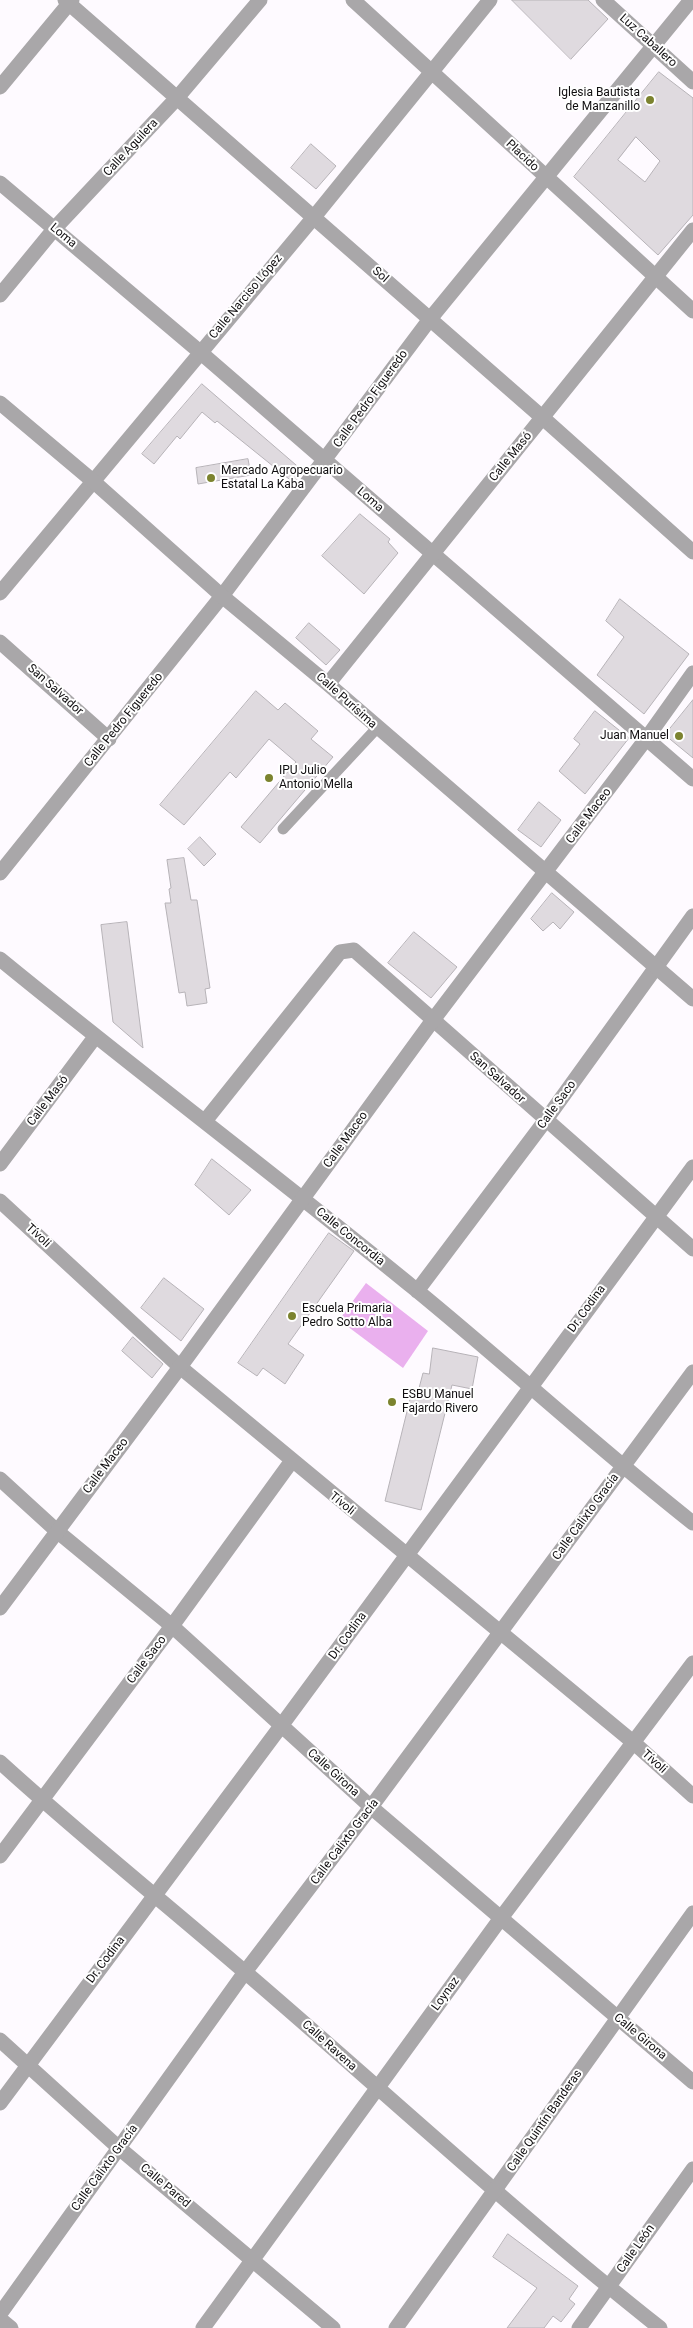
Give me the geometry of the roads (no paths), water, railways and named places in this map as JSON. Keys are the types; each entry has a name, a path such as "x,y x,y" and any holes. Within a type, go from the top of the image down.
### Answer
{"street":[{"name":"Calle Aguilera","path":"0,294 55,228 177,98 260,0"},
{"name":"Placido","path":"353,0 693,311"},
{"name":"Calle Narciso López","path":"0,593 314,217 490,0"},
{"name":"Luz Caballero","path":"603,0 693,82"},
{"name":"Calle Pedro Figueredo","path":"2,865 109,739 222,596 325,462 430,319 691,0"},
{"name":"Sol","path":"69,1 177,98 544,418 693,552"},
{"path":"0,87 69,1"},
{"name":"Loma","path":"0,184 55,228 200,352 432,555 693,779"},
{"name":"Calle Masó","path":"328,684 544,418 693,230"},
{"name":"Calle Purísima","path":"0,402 94,482 222,596 328,684 545,874 693,999"},
{"name":"San Salvador","path":"0,642 109,739"},
{"name":"Calle Maceo","path":"0,1608 180,1368 433,1020 646,740 693,673"},
{"name":"Calle Saco","path":"417,1290 545,1121 693,916"},
{"name":"San Salvador","path":"204,1121 340,952 354,950 545,1121 693,1249"},
{"name":"Calle Concordia","path":"0,959 96,1038 304,1199 417,1290 531,1385 623,1467 693,1523"},
{"name":"Calle Masó","path":"0,1164 96,1038"},
{"name":"Dr. Codina","path":"0,2102 281,1726 693,1167"},
{"name":"Tívoli","path":"0,1201 180,1368 291,1462 632,1742 693,1796"},
{"name":"Calle Calixto Gracía","path":"0,2314 245,1972 371,1807 693,1372"},
{"name":"Calle Saco","path":"0,1856 172,1626 291,1462"},
{"name":"Calle Girona","path":"0,1480 58,1532 172,1626 371,1807 693,2082"},
{"name":"Loynaz","path":"203,2328 501,1918 693,1663"},
{"name":"Calle Ravena","path":"0,1762 153,1896 245,1972 496,2192 609,2288 660,2328"},
{"name":"Calle Quintín Banderas","path":"396,2328 496,2192 693,1913"},
{"name":"Calle Pared","path":"0,2040 119,2148 334,2328"},
{"name":"Calle León","path":"579,2328 693,2169"},
{"path":"0,2319 11,2328"}],"lane":[{"path":"283,829 377,728"}],"place":[{"name":"Iglesia Bautista de Manzanillo","path":"650,100"},
{"name":"Mercado Agropecuario Estatal La Kaba","path":"211,478"},
{"name":"Juan Manuel","path":"679,736"},
{"name":"IPU Julio Antonio Mella","path":"269,778"},
{"name":"Escuela Primaria Pedro Sotto Alba","path":"292,1316"},
{"name":"ESBU Manuel Fajardo Rivero","path":"392,1402"}]}
